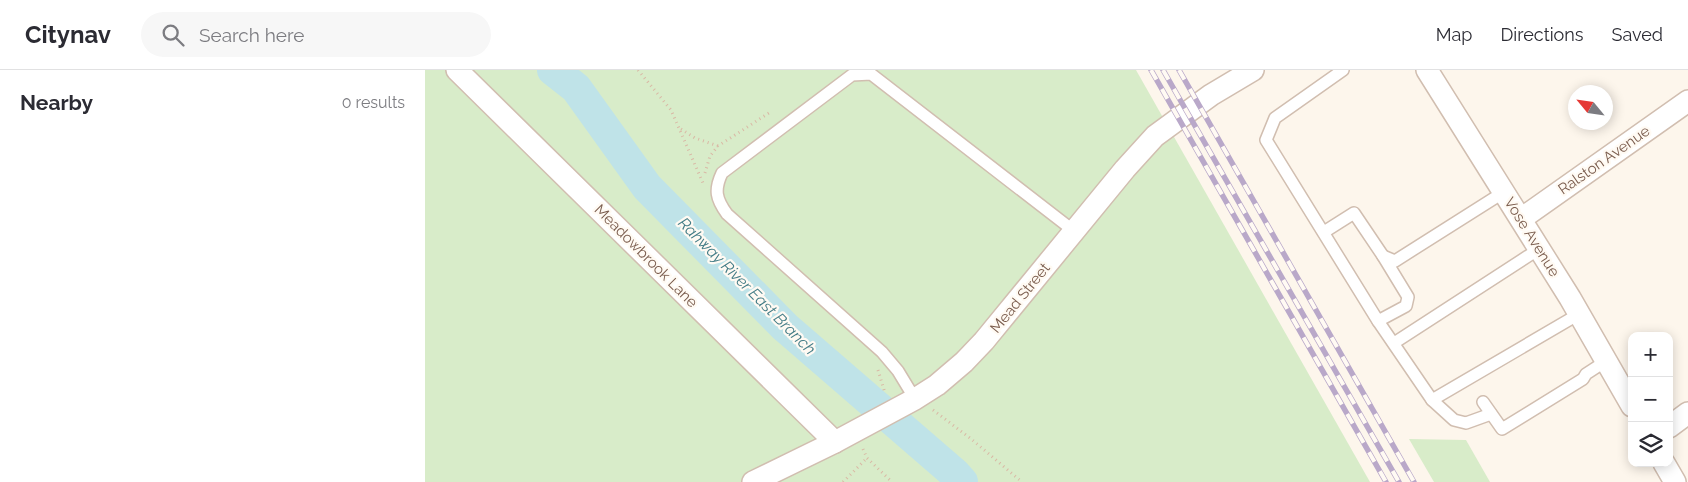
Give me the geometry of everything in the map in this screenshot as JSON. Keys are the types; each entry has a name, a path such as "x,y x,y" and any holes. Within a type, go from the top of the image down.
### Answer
{"street":[{"name":"Meadowbrook Lane","path":"457,70 835,442"},
{"name":"Mead Street","path":"753,482 870,424 916,405 964,362 984,341 1125,169 1155,136 1211,96 1253,70"},
{"name":"Vose Avenue","path":"1427,70 1521,219 1628,399"},
{"name":"Ralston Avenue","path":"1521,219 1688,101"},
{"path":"1673,423 1688,413"},
{"path":"1666,467 1675,482"}],"lane":[{"path":"1343,70 1275,118 1266,140 1379,321 1432,400 1454,420 1466,423 1491,414"},
{"path":"916,405 897,371 882,352 727,214 719,203 717,192 717,183 722,172 851,75 872,72 1074,231"},
{"path":"1383,256 1395,261 1504,192"},
{"path":"1324,232 1354,213 1383,256 1408,297 1406,306 1379,321"},
{"path":"1394,344 1539,249"},
{"path":"1432,400 1579,314"},
{"path":"1483,402 1502,429 1583,379 1586,374 1606,361"}],"path":[{"path":"703,181 707,164 718,146 772,111"},
{"path":"680,129 695,138 718,146"},
{"path":"916,405 969,438 1022,482"},
{"path":"861,444 867,458 892,482"},
{"path":"844,482 867,458"}],"green space":[{"path":"425,70 1136,70 1370,482 425,482"},
{"path":"1409,439 1466,440 1490,482 1434,482"}],"waterway":[{"name":"Rahway River East Branch","path":"553,70 576,88 647,187 785,327 954,473 962,482"}],"railway":[{"path":"1151,70 1386,482"},
{"path":"1163,70 1399,482"},
{"path":"1179,70 1414,482"}]}
